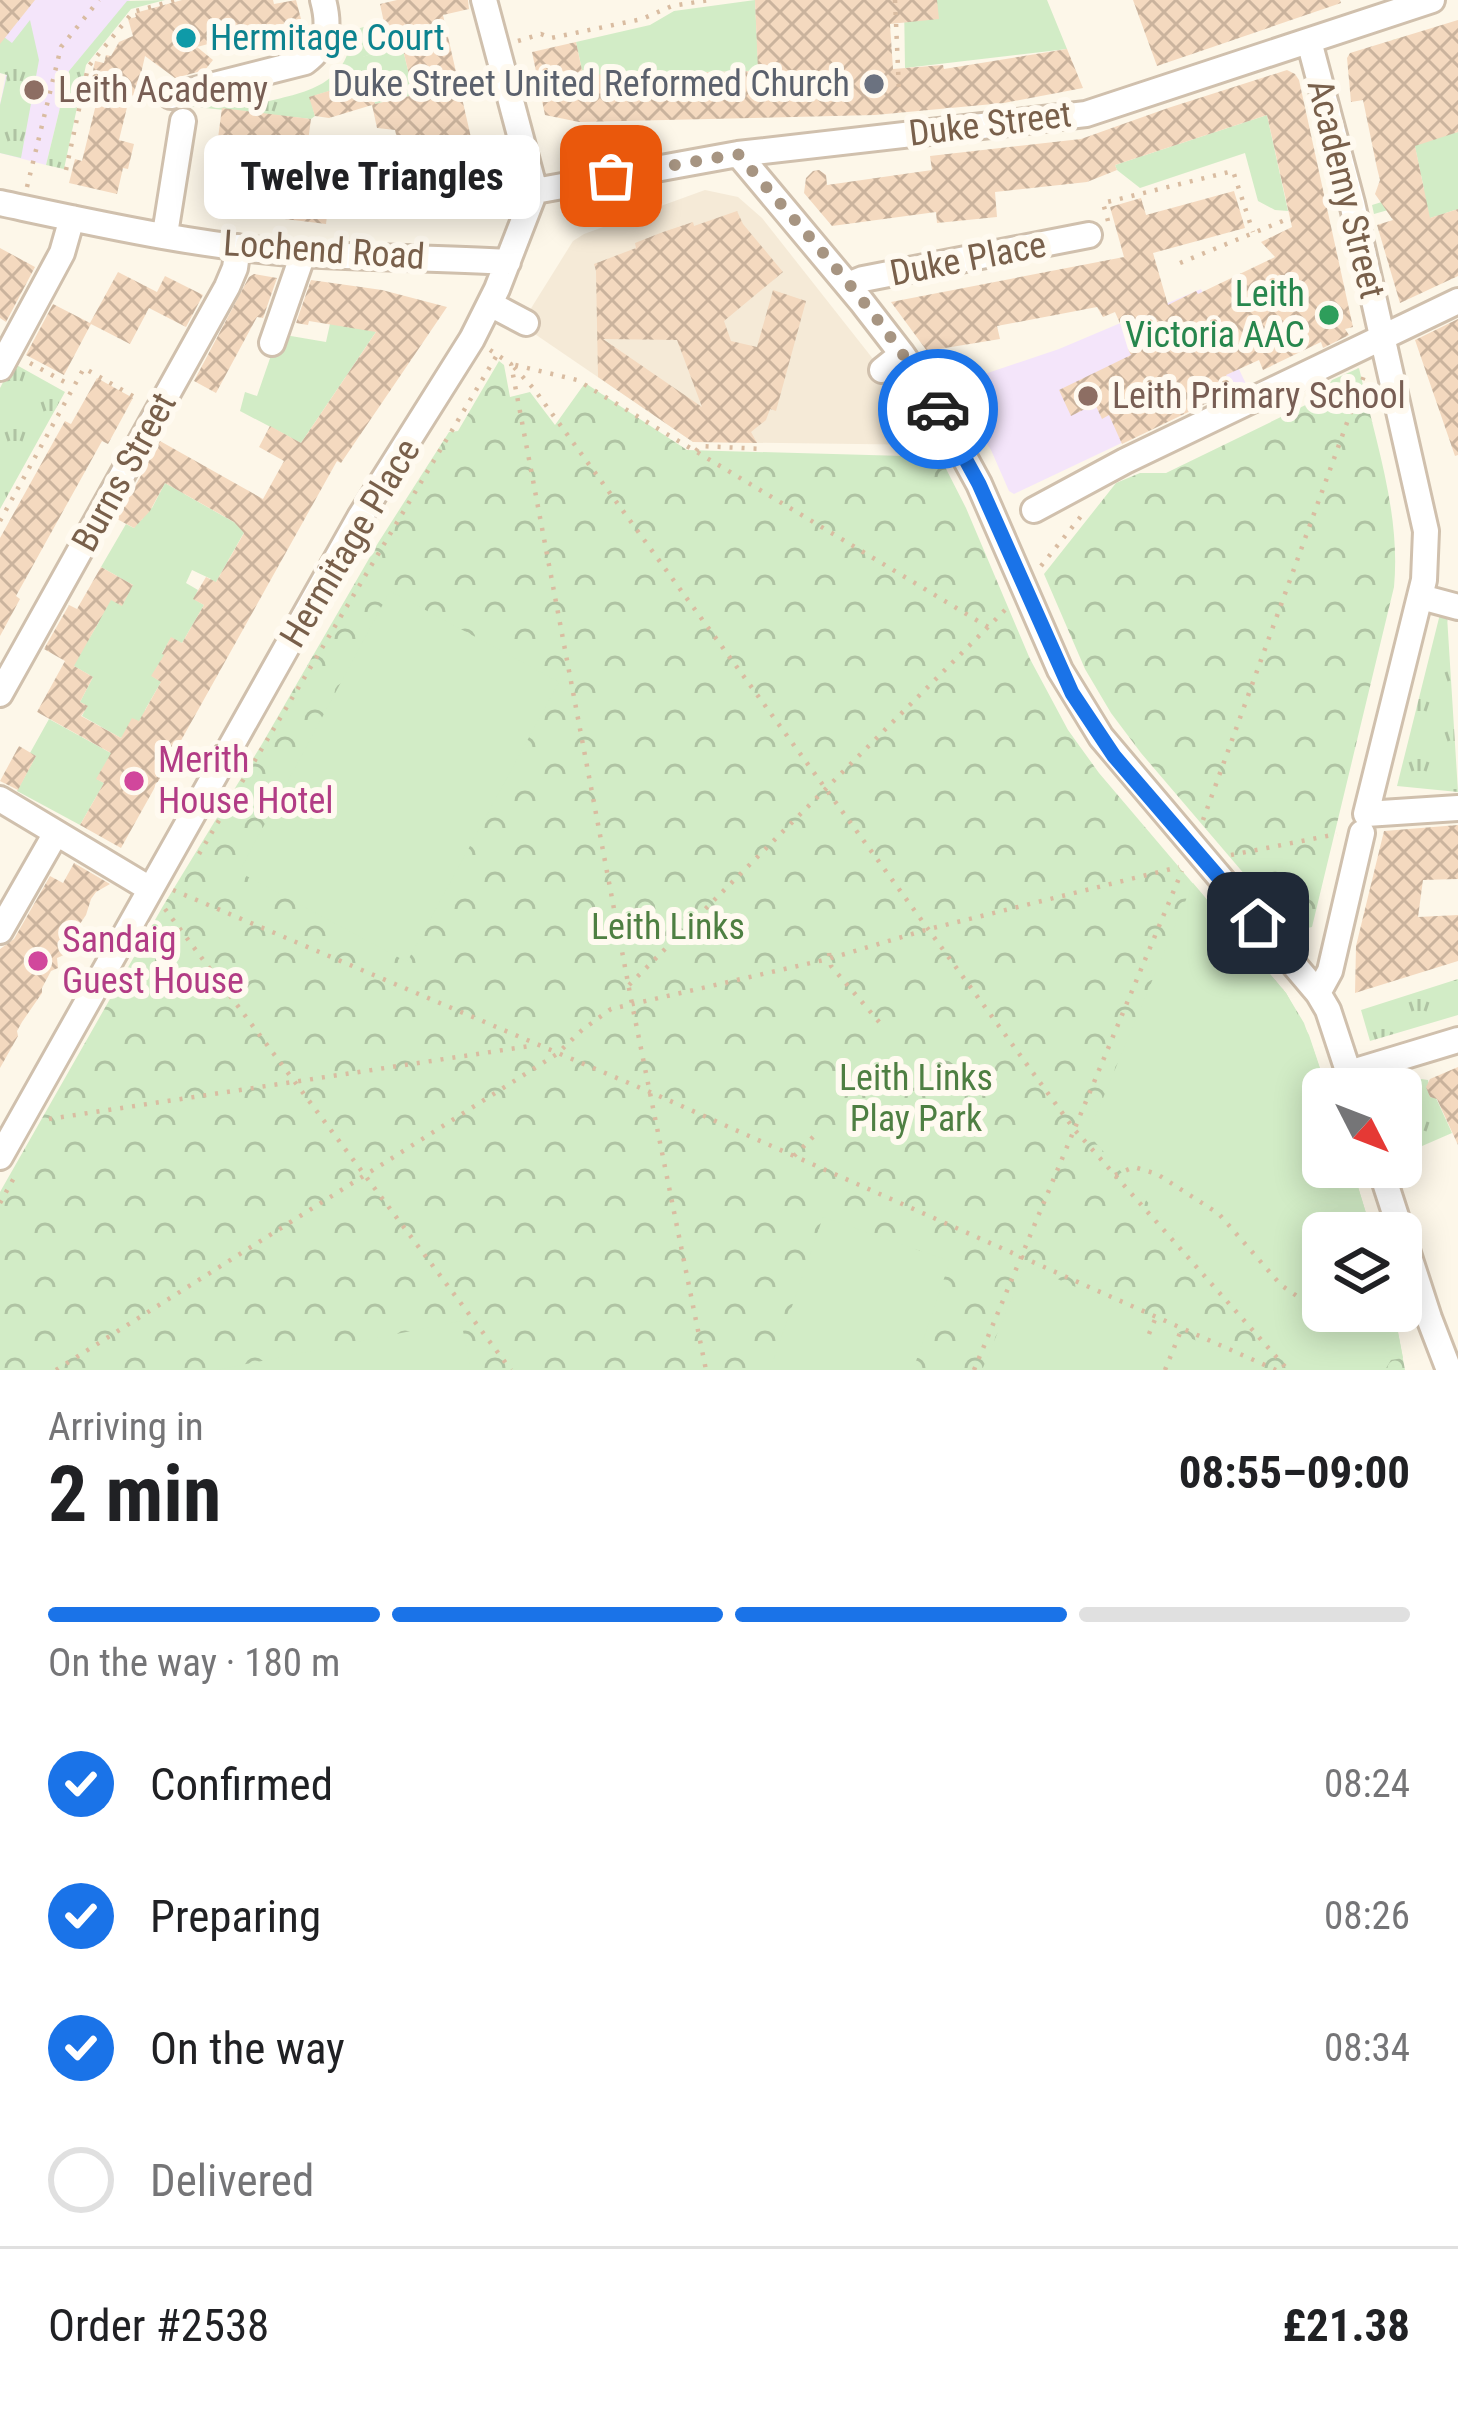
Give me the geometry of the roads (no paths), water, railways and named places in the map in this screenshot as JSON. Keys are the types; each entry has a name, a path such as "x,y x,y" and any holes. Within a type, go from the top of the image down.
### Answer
{"street":[{"path":"171,96 305,62 325,38 323,0"},
{"path":"484,0 535,191"},
{"name":"Duke Street","path":"535,191 738,154 1086,114 1432,0"},
{"name":"Academy Street","path":"1309,41 1352,203 1424,519 1426,558 1420,596 1366,814 1458,808"},
{"path":"165,234 182,121"},
{"path":"738,154 848,286 892,362 931,396 963,453 1066,681 1114,756 1318,993 1348,1068"},
{"name":"Hermitage Place","path":"8,1150 36,1114 150,889 366,506 472,339 535,191"},
{"name":"Lochend Road","path":"11,205 238,247 508,262"},
{"path":"4,360 62,253 72,218"},
{"name":"Duke Place","path":"848,286 863,279 1090,236"},
{"name":"Burns Street","path":"0,694 231,279 238,247"},
{"path":"272,343 303,254"},
{"path":"1034,510 1125,461 1458,301"},
{"path":"490,304 526,323"},
{"path":"1420,596 1458,607"},
{"path":"0,800 150,889"},
{"path":"3,919 56,832"},
{"path":"1318,993 1330,971 1362,833"},
{"path":"1386,1068 1458,1040"},
{"path":"1387,1188 1445,1370"}],"place":[{"name":"Hermitage Court","path":"186,38"},
{"name":"Duke Street United Reformed Church","path":"874,84"},
{"name":"Leith Academy","path":"34,90"},
{"name":"Twelve Triangles","path":"611,176"},
{"name":"Leith Victoria AAC","path":"1329,315"},
{"name":"Leith Primary School","path":"1088,396"},
{"name":"Merith House Hotel","path":"134,781"},
{"name":"Sandaig Guest House","path":"38,961"}],"park label":[{"name":"Leith Links","path":"668,927"},
{"name":"Leith Links Play Park","path":"916,1098"}]}
